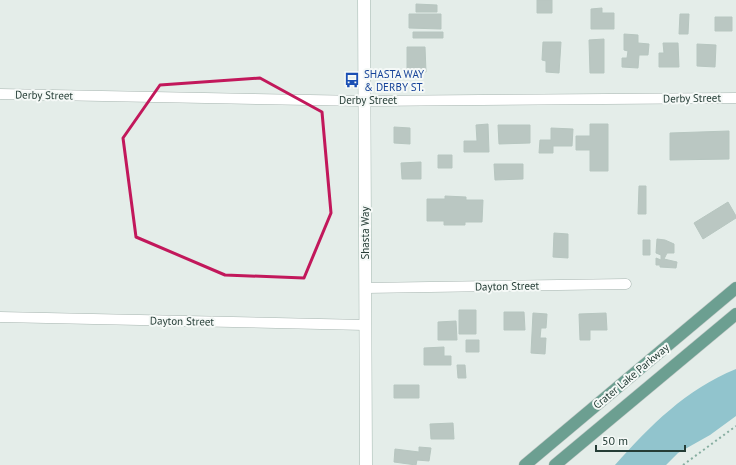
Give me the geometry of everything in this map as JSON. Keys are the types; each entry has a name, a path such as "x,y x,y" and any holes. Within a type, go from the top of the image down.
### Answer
{"main road":[{"name":"Shasta Way","path":"364,0 366,465"},
{"name":"Crater Lake Parkway","path":"525,465 736,288"},
{"name":"Crater Lake Parkway","path":"555,465 736,314"}],"street":[{"name":"Derby Street","path":"0,94 364,101 736,98"},
{"name":"Dayton Street","path":"365,288 626,284"},
{"name":"Dayton Street","path":"0,317 365,325"}],"path":[{"path":"683,465 736,426"}],"highlighted area":[{"path":"260,78 322,112 331,213 304,278 225,275 136,237 123,138 160,85"}],"water":[{"path":"736,369 736,416 710,435 678,453 666,465 615,465 642,436 685,398 701,387"}],"building":[{"path":"537,0 552,0 552,13 537,13"},
{"path":"416,4 437,5 437,12 416,12"},
{"path":"602,8 602,13 614,13 614,29 591,29 591,9"},
{"path":"409,14 441,14 441,29 409,28"},
{"path":"680,14 689,14 688,34 679,34"},
{"path":"715,17 732,17 732,31 715,31"},
{"path":"413,32 443,32 443,38 413,38"},
{"path":"624,34 638,35 638,43 649,44 648,55 639,55 638,68 622,67 622,58 627,58 628,51 624,50"},
{"path":"604,39 604,73 590,73 589,40"},
{"path":"543,42 561,42 559,73 546,72 546,61 542,60"},
{"path":"663,43 678,43 679,67 659,67 659,53 664,53"},
{"path":"697,44 716,45 715,67 697,66"},
{"path":"407,47 425,47 426,72 407,72"},
{"path":"488,124 489,152 464,152 464,141 477,141 476,125"},
{"path":"590,124 608,124 608,171 590,171 590,150 576,150 576,136 590,136"},
{"path":"498,125 530,125 530,143 499,144"},
{"path":"394,127 410,128 410,144 394,143"},
{"path":"551,128 573,129 572,146 553,146 553,153 539,153 540,140 551,140"},
{"path":"729,131 729,159 670,160 670,133"},
{"path":"438,155 452,155 452,168 438,168"},
{"path":"421,162 421,179 402,179 401,163"},
{"path":"494,164 523,164 523,179 495,180"},
{"path":"639,186 646,186 646,214 638,214"},
{"path":"445,196 466,197 466,200 483,200 482,222 465,222 465,225 444,225 444,221 427,221 427,199 445,199"},
{"path":"728,202 736,218 703,239 694,223"},
{"path":"554,233 568,234 568,258 553,257"},
{"path":"657,239 665,240 674,244 674,253 667,253 664,259 677,262 676,268 660,267 660,265 656,265 656,258 661,260 661,255 656,253"},
{"path":"643,240 650,240 650,255 643,255"},
{"path":"459,310 476,310 476,334 459,334"},
{"path":"504,312 524,312 525,330 504,330"},
{"path":"533,313 547,314 546,328 541,328 540,338 546,338 545,354 531,353"},
{"path":"606,313 607,330 590,330 590,340 580,340 579,314"},
{"path":"456,321 457,340 438,340 438,322"},
{"path":"466,340 479,340 479,352 466,352"},
{"path":"444,347 444,356 451,356 451,365 424,365 424,348"},
{"path":"457,365 465,365 466,378 458,378"},
{"path":"394,385 419,385 419,398 394,398"},
{"path":"453,423 454,439 431,439 430,424"},
{"path":"419,447 431,448 429,461 417,460 416,465 394,462 395,449 419,452"}],"place":[{"name":"SHASTA WAY & DERBY ST.","path":"352,80"}]}
